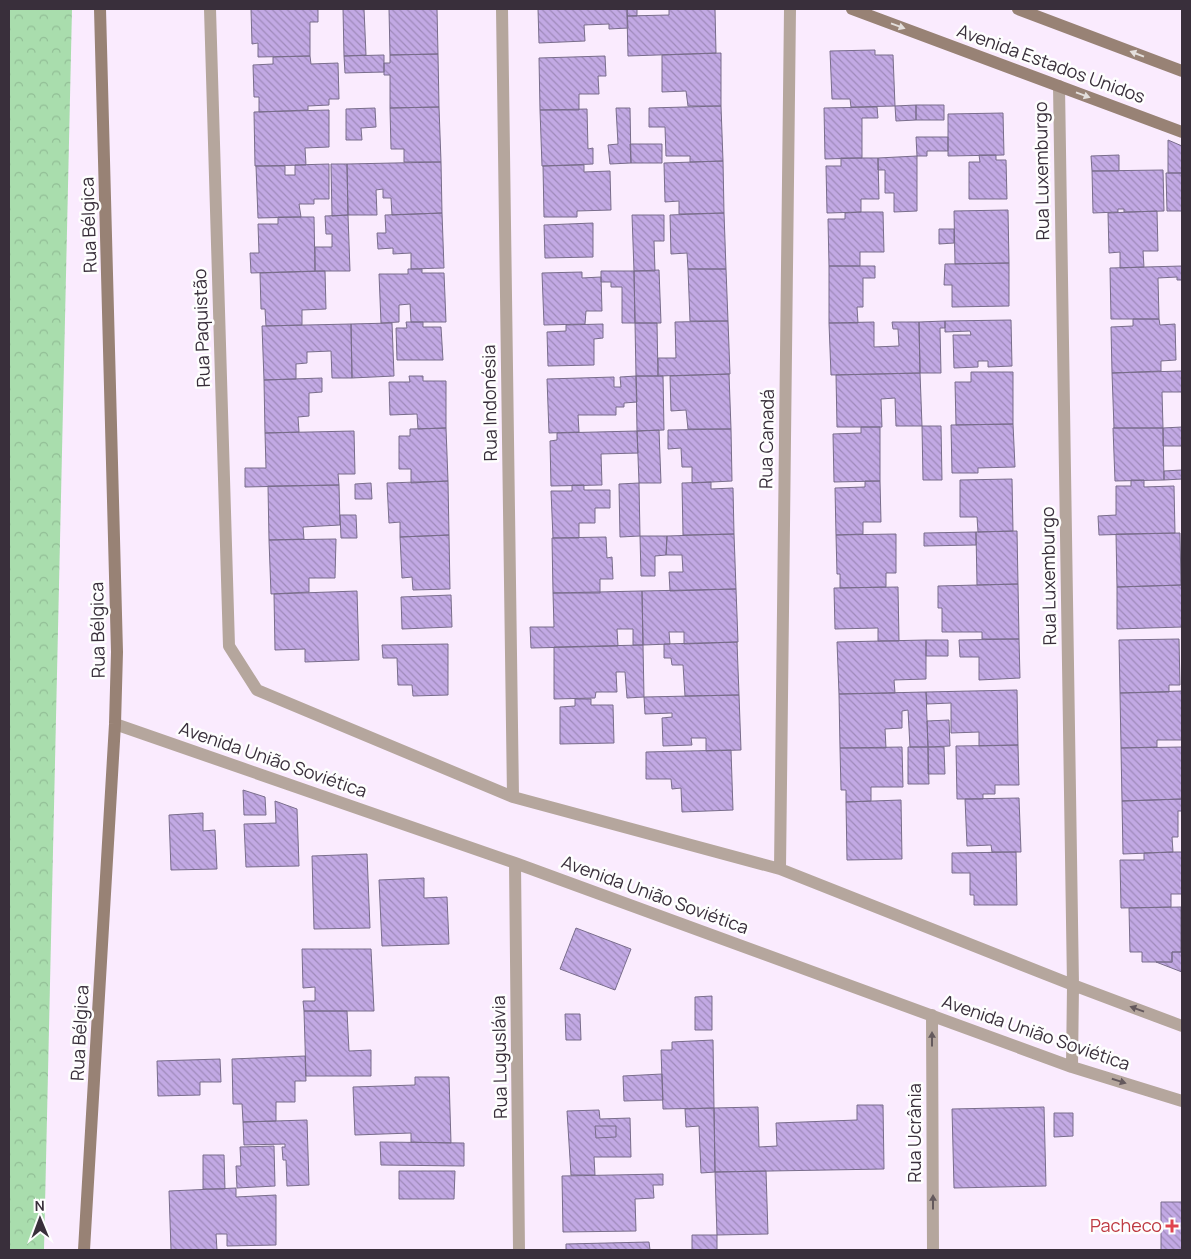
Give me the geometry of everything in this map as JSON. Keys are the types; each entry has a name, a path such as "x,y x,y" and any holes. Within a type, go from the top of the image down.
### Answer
{"street":[{"name":"Rua Bélgica","path":"84,1250 115,724 117,652 100,9"},
{"name":"Rua Paquistão","path":"210,9 229,646 258,690 512,797"},
{"name":"Rua Indonésia","path":"502,9 512,797"},
{"name":"Rua Canadá","path":"780,869 790,9"},
{"name":"Avenida Estados Unidos","path":"852,9 1182,132"},
{"path":"1018,9 1182,72"},
{"name":"Rua Luxemburgo","path":"1059,86 1073,985 1072,1066"},
{"name":"Avenida União Soviética","path":"115,724 515,863 1072,1066 1182,1101"},
{"path":"512,797 780,869 1182,1026"},
{"name":"Rua Luguslávia","path":"515,863 519,1250"},
{"name":"Rua Ucrânia","path":"932,1015 933,1250"}],"green space":[{"path":"9,9 72,9 44,1250 9,1250"}],"building":[{"path":"251,9 318,9 318,22 310,22 310,56 258,57 258,43 252,44"},
{"path":"343,9 364,9 366,55 344,56"},
{"path":"389,9 437,9 438,54 390,55"},
{"path":"538,9 627,9 628,28 609,29 609,24 584,25 585,41 539,43"},
{"path":"627,9 637,9 637,16 627,16"},
{"path":"669,9 715,9 716,53 628,56 627,16 669,15"},
{"path":"875,50 875,55 893,55 895,106 851,107 850,99 832,99 830,51"},
{"path":"721,53 721,106 688,106 686,91 662,92 662,55"},
{"path":"438,54 439,107 390,108 390,75 384,75 384,63 390,63 390,55"},
{"path":"384,55 384,72 345,73 344,56"},
{"path":"310,56 311,64 338,63 339,99 329,99 329,105 308,106 308,110 259,112 259,97 254,97 253,65 273,64 273,57"},
{"path":"605,56 606,76 598,76 599,94 579,94 579,110 540,110 539,58"},
{"path":"916,105 916,120 896,121 895,106"},
{"path":"916,105 944,105 944,120 916,120"},
{"path":"721,106 723,161 690,162 690,156 666,156 665,127 649,127 649,108"},
{"path":"439,107 441,162 404,162 404,149 391,149 390,108"},
{"path":"877,107 878,118 862,118 862,158 825,159 824,108"},
{"path":"375,108 376,127 361,128 362,140 346,140 346,109"},
{"path":"616,108 630,108 631,163 610,164 608,145 618,144"},
{"path":"587,109 588,149 593,148 593,164 542,166 540,110"},
{"path":"329,110 329,147 305,148 306,165 255,166 254,112"},
{"path":"1003,113 1004,155 948,156 948,114"},
{"path":"916,137 948,137 948,151 927,151 927,156 917,156"},
{"path":"1168,140 1182,146 1182,173 1168,173"},
{"path":"630,144 662,144 662,163 631,163"},
{"path":"979,155 996,155 996,160 1006,160 1007,199 969,199 969,162 980,162"},
{"path":"1119,155 1119,171 1092,171 1091,156"},
{"path":"917,156 917,211 894,212 894,193 885,193 885,170 878,170 878,158"},
{"path":"841,158 878,158 879,199 861,199 861,212 827,213 826,166 841,166"},
{"path":"723,161 724,213 679,214 679,201 665,202 664,163"},
{"path":"441,162 442,213 392,215 391,198 383,198 383,189 376,190 377,215 348,215 347,164"},
{"path":"329,164 329,199 314,199 314,204 299,204 301,217 258,218 256,166 285,166 285,175 295,175 295,165"},
{"path":"331,164 347,164 348,215 332,216"},
{"path":"584,165 584,172 610,171 611,210 577,211 577,217 544,217 543,166"},
{"path":"1163,170 1164,211 1124,212 1124,209 1118,209 1118,212 1093,213 1092,171"},
{"path":"1166,173 1182,173 1182,211 1167,211"},
{"path":"1008,210 1009,263 955,264 954,211"},
{"path":"1157,211 1158,251 1143,251 1144,267 1120,268 1120,252 1109,253 1108,213"},
{"path":"883,212 884,252 860,252 860,266 829,266 828,219 845,219 845,213"},
{"path":"442,213 444,268 411,269 411,253 393,254 393,248 378,249 377,233 386,233 385,215"},
{"path":"724,213 726,269 688,269 687,253 671,254 670,215"},
{"path":"348,215 350,271 315,271 315,247 332,247 332,234 326,234 325,216"},
{"path":"632,215 664,215 664,241 654,241 655,271 634,271"},
{"path":"278,217 314,217 315,271 251,273 250,253 259,253 258,224 278,224"},
{"path":"593,223 593,257 545,258 544,225"},
{"path":"939,229 954,229 954,243 939,244"},
{"path":"1009,263 1009,306 952,307 952,285 944,285 945,264"},
{"path":"829,266 875,266 875,278 863,278 863,307 857,307 858,323 829,323"},
{"path":"1182,266 1182,280 1177,280 1177,277 1158,278 1159,319 1111,319 1110,268"},
{"path":"408,269 422,269 422,273 444,273 446,322 411,322 410,304 399,305 399,322 381,323 379,274 408,274"},
{"path":"688,269 726,269 728,321 690,321"},
{"path":"659,270 661,323 635,323 634,271"},
{"path":"325,271 326,309 302,310 302,325 266,326 265,309 261,309 260,273"},
{"path":"601,271 634,271 635,323 622,323 622,287 611,287 611,282 601,282"},
{"path":"582,272 582,278 601,277 602,311 586,311 585,324 544,325 542,273"},
{"path":"1133,319 1159,319 1160,325 1175,324 1176,360 1161,361 1161,371 1112,373 1111,327 1133,326"},
{"path":"1011,320 1012,366 988,367 988,361 978,361 978,367 954,368 953,335 971,335 970,331 945,332 945,321"},
{"path":"728,321 730,374 658,376 658,358 676,358 675,322"},
{"path":"945,321 945,328 940,328 941,373 920,373 919,322"},
{"path":"406,322 423,322 423,327 441,327 443,360 397,360 396,328 407,328"},
{"path":"874,322 874,347 899,346 898,329 893,329 892,322 919,322 920,373 831,375 829,323"},
{"path":"392,323 394,376 352,378 351,324"},
{"path":"635,323 657,323 658,376 636,376"},
{"path":"351,324 352,378 332,378 331,351 307,352 307,363 296,364 296,379 264,380 262,326"},
{"path":"603,324 603,338 594,339 594,365 548,366 547,332 566,331 566,325"},
{"path":"1182,371 1182,392 1162,392 1163,428 1114,428 1112,373"},
{"path":"971,372 1013,372 1013,424 956,425 955,382 971,382"},
{"path":"920,373 922,426 896,426 895,398 881,399 882,427 837,427 836,375"},
{"path":"729,374 731,429 688,429 686,410 671,411 670,376"},
{"path":"409,376 423,376 423,381 446,381 446,428 418,429 417,414 390,415 389,382 410,382"},
{"path":"636,376 637,402 624,403 624,407 616,407 616,415 578,415 579,432 549,433 547,379 614,377 614,387 621,387 620,377"},
{"path":"636,376 663,376 664,430 637,431"},
{"path":"322,378 322,392 309,393 309,416 298,417 299,432 265,433 264,380"},
{"path":"1013,424 1015,467 978,468 978,473 952,473 951,425"},
{"path":"922,426 941,426 942,480 923,480"},
{"path":"861,427 880,427 880,481 834,482 833,434 861,433"},
{"path":"1182,427 1182,446 1163,446 1163,428"},
{"path":"446,428 448,481 411,483 411,469 399,469 399,436 410,436 410,429"},
{"path":"1113,428 1163,428 1164,480 1115,481"},
{"path":"731,429 732,481 692,483 692,467 682,467 681,448 668,449 668,430"},
{"path":"659,430 661,483 639,483 637,431"},
{"path":"354,431 355,474 338,474 339,485 245,487 245,468 266,468 265,433"},
{"path":"637,431 638,453 601,454 602,485 551,486 550,441 557,440 557,433"},
{"path":"1182,470 1182,479 1164,480 1164,471"},
{"path":"1012,479 1013,531 978,532 977,517 960,517 960,480"},
{"path":"1131,480 1144,480 1144,487 1174,486 1175,533 1099,535 1098,516 1116,515 1116,486 1131,486"},
{"path":"448,481 449,535 400,537 400,522 389,523 387,483"},
{"path":"865,481 880,481 881,522 863,522 863,534 836,535 835,488 865,487"},
{"path":"711,482 711,489 733,488 734,534 683,535 682,483"},
{"path":"371,483 372,499 355,499 355,484"},
{"path":"639,483 640,536 620,537 619,484"},
{"path":"339,485 340,525 303,527 304,539 269,540 268,486"},
{"path":"572,485 584,485 584,490 610,490 610,508 595,508 595,523 579,523 579,538 553,538 551,491 572,491"},
{"path":"340,515 356,515 357,538 341,538"},
{"path":"1017,531 1018,584 977,585 976,532"},
{"path":"976,532 976,545 924,546 924,533"},
{"path":"1180,533 1181,585 1117,587 1116,534"},
{"path":"734,534 736,589 670,591 669,572 683,572 682,555 666,555 667,536"},
{"path":"896,534 896,573 886,573 886,587 840,588 840,574 837,574 836,535"},
{"path":"449,535 450,589 413,590 412,577 402,578 400,537"},
{"path":"640,536 667,536 666,555 655,556 655,576 641,576"},
{"path":"606,537 607,558 612,557 613,579 600,579 600,593 553,593 552,538"},
{"path":"336,539 335,578 309,578 309,592 271,594 269,540"},
{"path":"1018,584 1019,639 982,639 982,632 942,632 942,608 938,608 938,586"},
{"path":"1182,585 1182,627 1117,629 1117,587"},
{"path":"898,587 899,641 878,641 878,628 835,629 834,588"},
{"path":"736,589 738,642 684,644 684,632 669,632 670,644 643,645 642,591"},
{"path":"357,591 359,660 305,662 305,649 275,650 274,594"},
{"path":"642,591 643,645 633,645 633,629 617,629 618,646 531,648 530,627 554,627 553,593"},
{"path":"451,595 452,627 402,629 401,597"},
{"path":"1019,639 1020,678 979,680 979,657 960,657 959,640"},
{"path":"1179,639 1180,685 1169,685 1169,692 1120,693 1119,640"},
{"path":"926,640 926,679 894,680 895,693 839,694 837,642"},
{"path":"926,640 948,640 948,656 926,656"},
{"path":"737,642 739,695 685,696 683,665 672,665 671,658 664,658 664,644"},
{"path":"448,644 448,695 413,696 412,685 398,685 397,658 383,658 382,645"},
{"path":"643,645 644,697 627,698 625,672 616,672 617,692 596,692 595,698 554,699 554,647"},
{"path":"1017,690 1018,745 979,746 979,732 951,733 951,703 927,704 926,692"},
{"path":"1182,691 1182,740 1157,740 1157,747 1121,748 1120,693"},
{"path":"926,692 928,747 910,747 908,710 902,711 902,728 885,729 886,748 840,748 839,694"},
{"path":"739,695 741,750 706,751 706,738 691,738 692,745 663,746 662,718 672,717 672,713 645,714 644,697"},
{"path":"575,699 591,699 591,705 613,705 614,743 560,744 560,707 575,706"},
{"path":"949,720 950,746 928,747 927,721"},
{"path":"1018,745 1019,785 995,785 995,794 983,794 983,799 957,799 956,746"},
{"path":"902,747 903,787 871,787 871,801 846,802 846,790 841,790 840,748"},
{"path":"908,747 928,747 929,784 908,784"},
{"path":"928,747 944,747 945,774 928,774"},
{"path":"1182,747 1182,799 1122,801 1121,748"},
{"path":"731,750 733,810 682,812 681,788 672,789 671,779 646,779 646,752"},
{"path":"243,790 265,797 266,815 244,815"},
{"path":"1019,798 1021,852 992,852 991,845 967,846 965,799"},
{"path":"1182,799 1182,811 1178,811 1178,837 1172,837 1173,852 1123,854 1122,801"},
{"path":"901,800 902,859 847,860 846,802"},
{"path":"275,801 297,809 299,866 246,867 244,824 276,823"},
{"path":"203,813 203,831 215,830 217,869 171,870 169,815"},
{"path":"1016,852 1017,905 974,905 974,895 970,895 970,873 952,873 952,853"},
{"path":"1182,852 1182,894 1171,894 1171,907 1121,908 1120,860 1144,860 1144,853"},
{"path":"367,854 370,928 314,929 312,856"},
{"path":"424,878 424,898 447,897 449,944 382,946 379,880"},
{"path":"1181,907 1181,952 1172,952 1172,962 1142,962 1142,952 1130,952 1129,908"},
{"path":"576,928 631,949 615,990 560,969"},
{"path":"302,949 371,949 374,1011 304,1011 303,1001 315,1001 315,987 303,988"},
{"path":"1172,952 1182,952 1182,972 1156,962 1172,962"},
{"path":"712,996 712,1030 695,1030 695,997"},
{"path":"304,1011 347,1011 349,1051 371,1050 371,1076 306,1076"},
{"path":"565,1014 580,1014 581,1040 566,1040"},
{"path":"713,1040 714,1108 663,1109 661,1050 672,1050 672,1042"},
{"path":"305,1056 306,1081 295,1081 295,1102 276,1102 276,1121 243,1122 242,1104 233,1104 232,1059"},
{"path":"220,1059 221,1082 200,1082 200,1095 158,1096 157,1061"},
{"path":"662,1074 663,1100 624,1101 623,1076"},
{"path":"415,1077 449,1077 451,1143 411,1142 411,1133 355,1135 353,1087 415,1085"},
{"path":"857,1105 883,1105 884,1169 715,1172 714,1108 758,1107 759,1147 777,1146 776,1123 857,1120"},
{"path":"1044,1107 1046,1186 954,1188 952,1109"},
{"path":"714,1108 715,1172 701,1173 699,1126 686,1127 685,1109"},
{"path":"599,1110 600,1119 630,1118 631,1157 594,1157 595,1175 571,1175 567,1111"},
{"path":"1054,1113 1073,1113 1073,1136 1054,1137"},
{"path":"307,1120 309,1185 287,1186 286,1160 283,1160 282,1147 285,1147 285,1144 244,1145 243,1122"},
{"path":"595,1126 616,1126 616,1137 596,1138"},
{"path":"380,1142 464,1143 464,1166 381,1165"},
{"path":"274,1146 275,1186 237,1188 236,1166 241,1166 240,1147"},
{"path":"203,1155 224,1155 225,1189 203,1189"},
{"path":"399,1171 455,1171 454,1199 399,1199"},
{"path":"766,1171 768,1234 717,1235 715,1172"},
{"path":"663,1174 663,1185 653,1185 654,1198 635,1199 636,1231 563,1232 562,1176"},
{"path":"236,1188 236,1197 276,1195 276,1245 227,1246 227,1234 216,1234 217,1250 171,1250 169,1191"},
{"name":"Pacheco","path":"1161,1202 1182,1202 1182,1250 1161,1250"},
{"path":"692,1235 717,1235 717,1250 692,1250"},
{"path":"649,1242 650,1250 566,1250 566,1244"}],"place":[{"name":"Pacheco","path":"1172,1226"}]}
